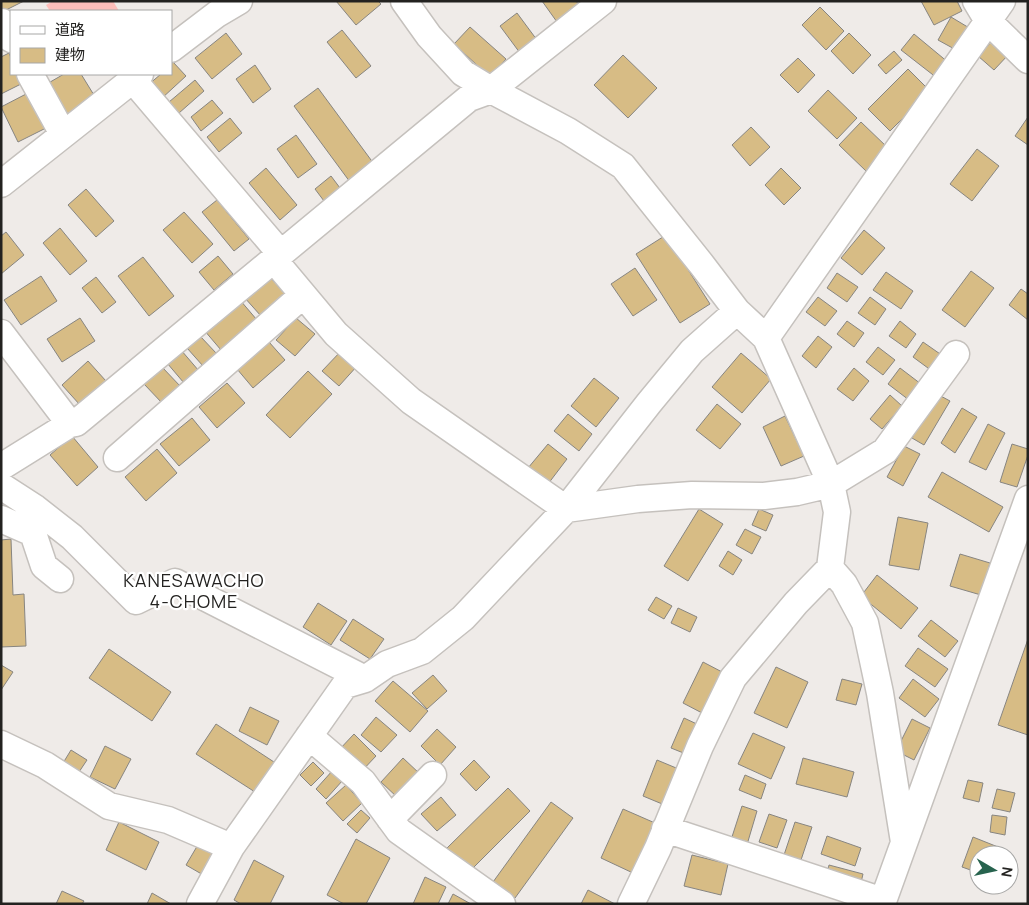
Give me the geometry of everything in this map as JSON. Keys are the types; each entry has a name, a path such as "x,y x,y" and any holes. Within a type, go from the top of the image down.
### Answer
{"street":[{"path":"404,1 429,36 463,73 568,131 623,166 702,264 736,311 766,338 831,484 837,512 830,568 796,603 733,678 700,746 658,848 631,904"},
{"path":"1,467 70,424 76,423 470,98 491,90 603,1"},
{"path":"172,49 222,5"},
{"path":"766,338 988,8 1028,60"},
{"path":"2,22 10,37"},
{"path":"31,75 63,134"},
{"path":"1,184 136,77 277,257 303,295 336,334 411,401 566,509 638,499 692,496 764,496 797,492 831,484 885,450 956,354"},
{"path":"117,458 303,295"},
{"path":"200,904 231,847 345,685 365,679 387,664 422,651 463,618 566,509 648,403 692,351 736,311"},
{"path":"1,333 70,424"},
{"path":"1,486 35,508 72,536 136,601 175,582 365,679"},
{"path":"665,829 889,901 904,842 1017,560 1028,499"},
{"path":"1,519 33,533 44,566 60,579"},
{"path":"830,568 844,584 865,623 880,693 904,842"},
{"path":"309,736 363,782 399,831 502,904"},
{"path":"1,744 45,765 109,806 168,820 231,847"},
{"path":"390,818 434,776"}],"shaded area":[{"path":"53,1 113,1 118,10 49,10 46,5"}],"building":[{"path":"1,1 24,1 2,12"},
{"path":"336,1 378,1 381,4 356,25"},
{"path":"542,1 576,1 579,5 557,22"},
{"path":"921,1 957,1 962,11 934,25"},
{"path":"820,7 844,31 826,50 802,25"},
{"path":"517,13 537,40 520,53 500,26"},
{"path":"951,17 971,29 958,51 938,40"},
{"path":"470,27 506,59 490,77 454,44"},
{"path":"342,30 371,66 356,78 327,42"},
{"path":"226,33 242,54 212,79 195,58"},
{"path":"849,33 871,55 853,74 831,51"},
{"path":"914,34 949,63 937,78 901,50"},
{"path":"993,40 1009,54 994,70 978,56"},
{"path":"894,51 902,60 886,74 878,65"},
{"path":"9,53 10,75 19,75 23,83 1,94 1,57"},
{"path":"623,55 657,88 628,118 594,85"},
{"path":"798,58 815,75 798,93 780,75"},
{"path":"172,63 186,76 161,99 148,85 160,75 172,75"},
{"path":"255,65 271,89 253,103 236,79"},
{"path":"908,69 930,91 890,131 868,109"},
{"path":"62,75 82,75 97,100 66,120 45,85"},
{"path":"195,80 204,91 179,113 169,102"},
{"path":"318,88 374,164 350,182 294,106"},
{"path":"828,90 857,118 837,139 808,111"},
{"path":"28,93 46,128 18,142 1,107"},
{"path":"212,100 223,113 201,131 191,117"},
{"path":"1028,117 1028,145 1015,136"},
{"path":"230,118 242,133 219,152 207,137"},
{"path":"861,122 888,148 866,171 839,145"},
{"path":"751,127 770,147 750,166 732,145"},
{"path":"296,135 317,164 298,178 277,149"},
{"path":"977,149 999,166 972,201 950,184"},
{"path":"266,168 297,205 280,220 249,183"},
{"path":"781,168 801,188 784,205 765,185"},
{"path":"331,176 343,192 327,205 315,189"},
{"path":"86,189 114,221 96,237 68,205"},
{"path":"217,200 249,239 234,251 202,212"},
{"path":"184,212 213,244 192,263 163,230"},
{"path":"60,228 87,261 70,275 43,243"},
{"path":"864,230 885,248 862,275 841,258"},
{"path":"6,232 24,255 1,274 1,236"},
{"path":"666,235 710,304 680,323 636,254"},
{"path":"218,256 233,274 214,290 199,272"},
{"path":"143,257 174,296 149,316 118,276"},
{"path":"635,268 657,300 633,316 611,284"},
{"path":"971,271 994,288 965,327 942,310"},
{"path":"886,272 913,291 901,309 873,290"},
{"path":"837,273 858,287 847,302 827,288"},
{"path":"268,275 285,294 261,316 244,297"},
{"path":"41,276 57,301 21,325 4,300"},
{"path":"96,277 116,302 102,313 82,288"},
{"path":"1021,289 1028,294 1028,320 1009,305"},
{"path":"818,297 837,311 825,326 806,312"},
{"path":"870,297 886,309 875,325 858,313"},
{"path":"240,300 257,320 221,350 204,330"},
{"path":"80,318 95,341 62,362 47,339"},
{"path":"296,318 315,334 295,356 276,340"},
{"path":"847,321 864,333 854,347 837,334"},
{"path":"900,321 916,334 906,348 889,336"},
{"path":"200,336 217,354 203,366 187,348"},
{"path":"818,336 832,347 816,368 802,356"},
{"path":"269,342 285,360 253,388 237,369"},
{"path":"923,342 943,356 932,371 913,357"},
{"path":"878,347 895,360 883,375 866,362"},
{"path":"181,350 199,371 184,383 167,363"},
{"path":"342,350 358,365 339,386 322,371"},
{"path":"741,353 771,379 742,413 712,387"},
{"path":"88,361 106,381 80,405 62,385"},
{"path":"162,367 181,387 163,404 144,384"},
{"path":"854,368 869,381 853,401 837,389"},
{"path":"900,368 921,384 909,400 888,384"},
{"path":"308,371 332,394 290,438 266,415"},
{"path":"594,378 619,398 596,427 571,406"},
{"path":"227,383 245,403 217,428 199,407"},
{"path":"937,394 950,401 924,445 912,438"},
{"path":"890,395 902,406 882,429 870,419"},
{"path":"717,404 741,424 720,449 696,430"},
{"path":"962,408 977,417 955,453 941,443"},
{"path":"568,414 592,434 579,451 554,431"},
{"path":"785,416 804,456 781,466 763,427"},
{"path":"192,418 210,440 179,466 160,444"},
{"path":"988,424 1005,433 986,470 969,462"},
{"path":"72,436 98,467 77,486 50,455"},
{"path":"548,444 567,459 548,484 528,468"},
{"path":"1012,444 1028,449 1028,455 1017,487 1000,482"},
{"path":"904,446 920,454 903,486 887,477"},
{"path":"157,449 177,473 146,501 125,477"},
{"path":"942,472 1003,507 989,532 928,497"},
{"path":"699,509 723,524 688,581 664,566"},
{"path":"759,509 773,515 766,531 752,525"},
{"path":"898,517 928,523 919,570 889,565"},
{"path":"745,529 761,537 752,554 736,545"},
{"path":"11,539 13,595 24,594 26,646 1,647 1,540"},
{"path":"728,551 742,560 733,575 719,566"},
{"path":"960,554 990,563 981,595 950,586"},
{"path":"877,575 918,608 901,629 861,596"},
{"path":"656,597 672,606 664,619 648,610"},
{"path":"318,603 347,621 331,645 303,627"},
{"path":"678,608 697,617 690,632 671,623"},
{"path":"353,619 384,639 370,659 340,640"},
{"path":"931,620 958,641 945,657 918,636"},
{"path":"1028,639 1028,735 998,725"},
{"path":"918,648 948,669 935,687 905,666"},
{"path":"109,649 171,692 152,721 89,678"},
{"path":"703,662 724,673 704,714 683,703"},
{"path":"1,665 13,672 1,690"},
{"path":"776,667 808,682 787,728 754,713"},
{"path":"433,675 447,691 427,709 412,693"},
{"path":"842,679 862,684 856,705 836,700"},
{"path":"913,679 939,699 925,717 899,698"},
{"path":"393,681 428,711 410,732 375,701"},
{"path":"250,707 279,721 267,745 239,731"},
{"path":"376,717 397,735 381,752 361,735"},
{"path":"684,718 699,725 686,754 671,748"},
{"path":"912,719 930,728 914,760 896,751"},
{"path":"216,724 274,762 255,792 196,754"},
{"path":"437,729 456,747 440,765 421,746"},
{"path":"753,733 785,747 771,779 738,764"},
{"path":"354,734 376,756 360,773 338,751"},
{"path":"105,746 131,759 115,789 90,777"},
{"path":"71,750 87,760 75,778 60,768"},
{"path":"403,758 420,774 398,798 381,782"},
{"path":"803,758 854,772 847,797 796,784"},
{"path":"474,760 490,777 476,791 460,774"},
{"path":"657,760 681,770 667,806 643,796"},
{"path":"313,762 324,773 311,786 300,775"},
{"path":"333,770 343,780 326,799 316,789"},
{"path":"745,775 766,784 761,799 739,790"},
{"path":"968,780 983,783 979,802 963,798"},
{"path":"346,785 362,803 343,821 326,803"},
{"path":"508,788 530,811 469,872 446,849"},
{"path":"997,789 1015,793 1010,812 992,808"},
{"path":"441,797 456,815 437,831 421,814"},
{"path":"551,802 573,818 515,898 493,882"},
{"path":"742,806 757,811 746,848 730,843"},
{"path":"623,809 655,823 633,873 601,858"},
{"path":"361,810 370,818 357,833 347,824"},
{"path":"769,814 787,820 777,848 759,842"},
{"path":"992,815 1007,817 1005,835 990,832"},
{"path":"119,822 159,842 146,870 106,850"},
{"path":"795,822 812,827 800,863 783,858"},
{"path":"827,836 861,848 855,866 821,854"},
{"path":"973,837 993,845 970,845"},
{"path":"356,839 390,858 366,904 344,904 327,895"},
{"path":"199,843 218,854 205,876 186,865"},
{"path":"969,848 969,869 962,867"},
{"path":"692,855 728,864 721,895 684,886"},
{"path":"254,860 284,876 270,904 241,904 234,900"},
{"path":"829,865 863,874 860,887 826,878"},
{"path":"425,877 446,887 438,904 413,904"},
{"path":"588,890 615,904 581,904"},
{"path":"62,891 84,901 82,904 56,904"},
{"path":"152,893 171,904 147,904"},
{"path":"453,894 471,904 448,904"}],"district":[{"name":"KANESAWACHO 4-CHOME","path":"194,591"}]}
